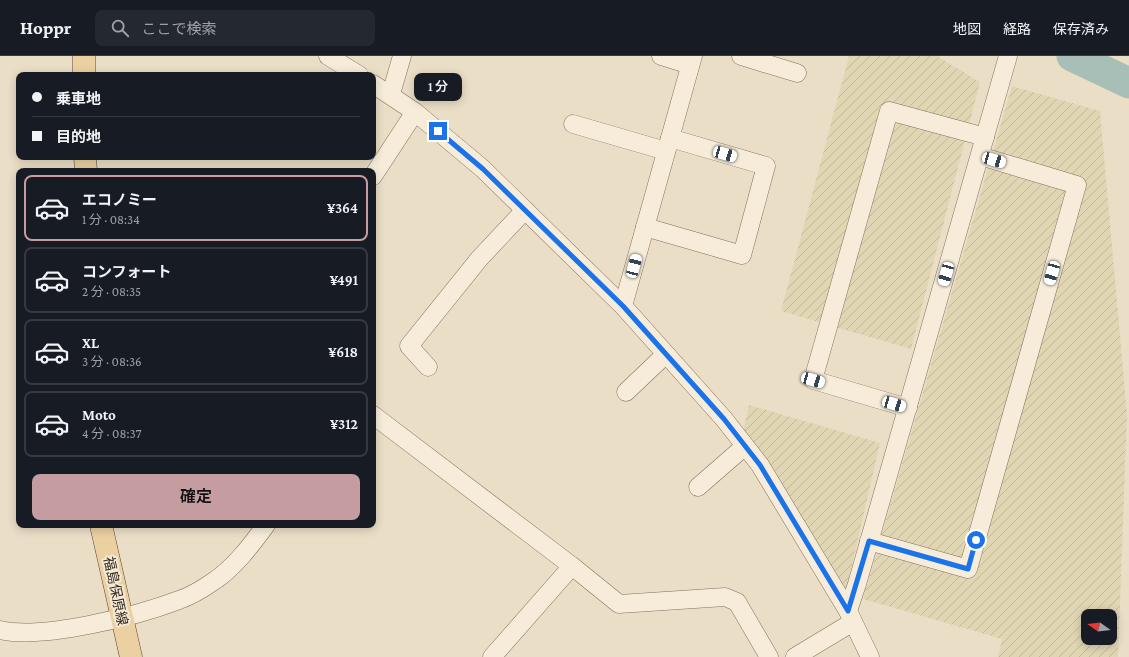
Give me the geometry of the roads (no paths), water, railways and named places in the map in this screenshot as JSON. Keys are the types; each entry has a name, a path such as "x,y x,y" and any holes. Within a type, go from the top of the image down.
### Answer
{"main road":[{"path":"84,56 84,72"},
{"name":"福島保原線","path":"102,528 131,657"}],"street":[{"path":"328,56 354,72"},
{"path":"391,94 402,56"},
{"path":"623,306 691,60 661,56"},
{"path":"741,56 797,73"},
{"path":"795,657 850,616 869,541 1008,56"},
{"path":"376,86 391,94 415,112 483,169 623,306 724,419 760,465 850,616 872,656"},
{"path":"908,408 813,380 878,149 889,111 985,137"},
{"path":"376,171 415,112"},
{"path":"573,124 766,166 742,255 645,227"},
{"path":"869,541 968,569 1077,185 980,156"},
{"path":"428,367 409,346 479,259 525,210"},
{"path":"626,392 666,354"},
{"path":"376,416 572,566 619,604 725,597 737,602 769,657"},
{"path":"698,487 745,446"},
{"path":"0,630 9,632 42,632 121,617 180,600 216,580 250,548 264,528"},
{"path":"492,657 572,566"}],"waterway":[{"path":"1072,56 1129,83"}]}
